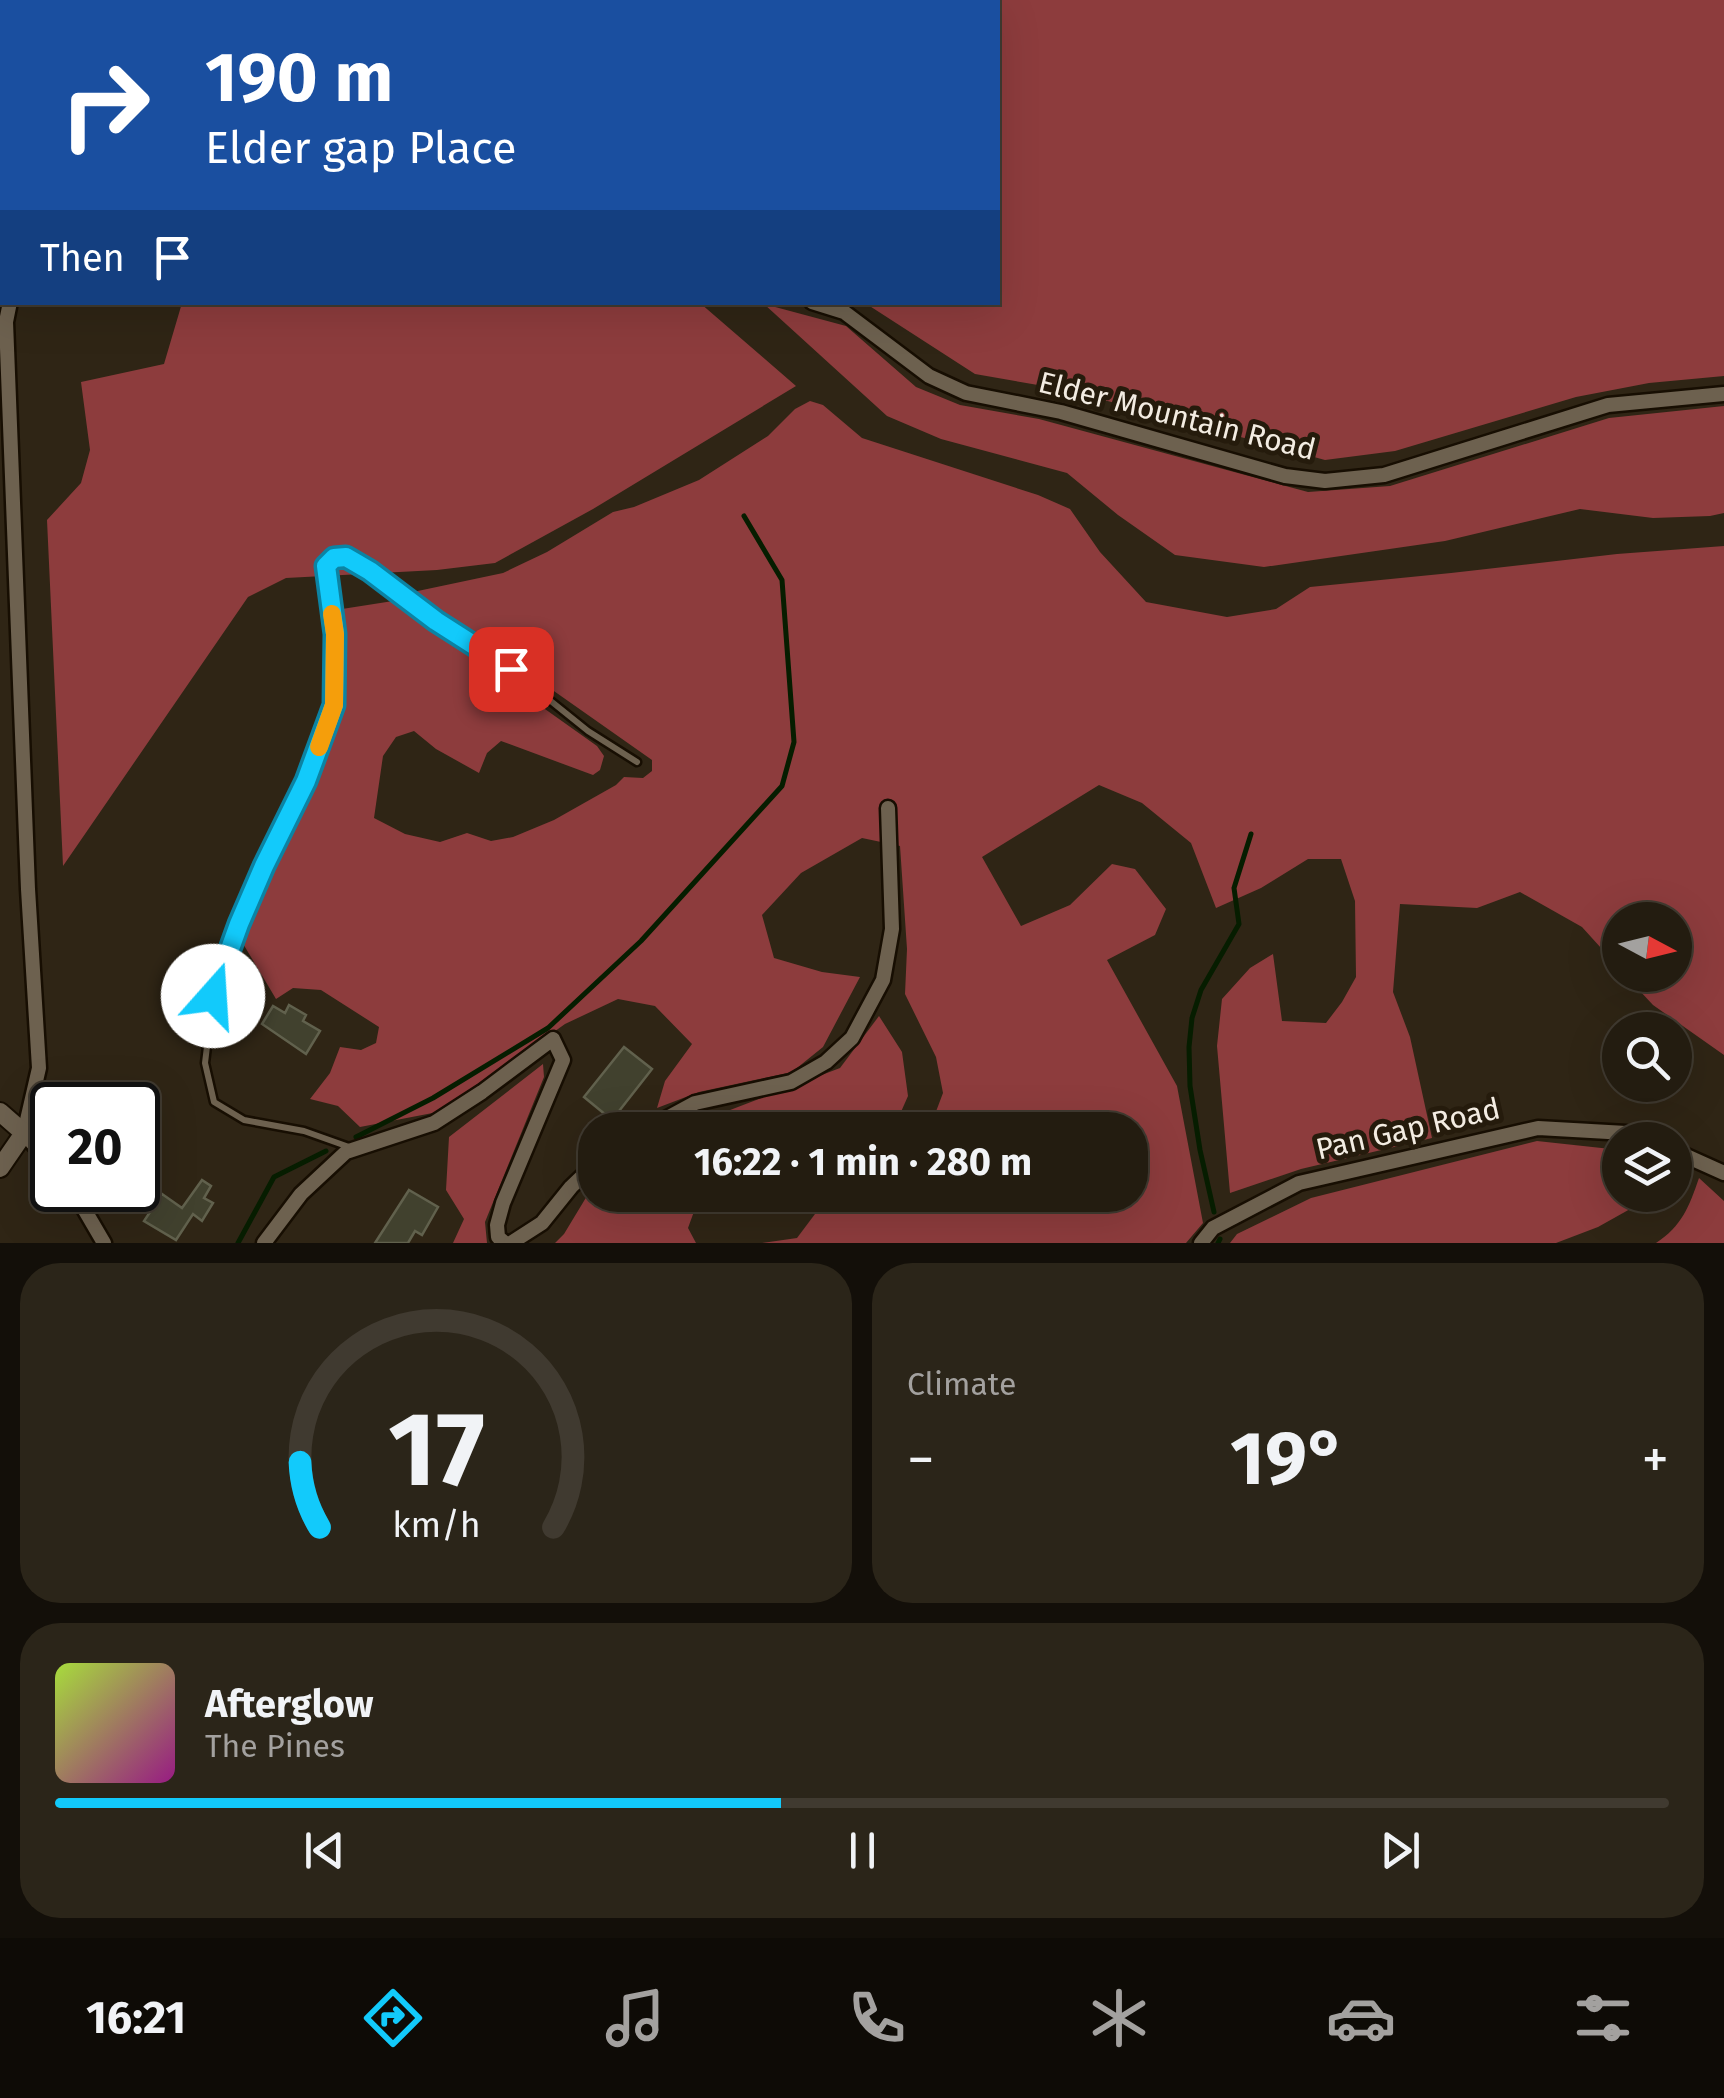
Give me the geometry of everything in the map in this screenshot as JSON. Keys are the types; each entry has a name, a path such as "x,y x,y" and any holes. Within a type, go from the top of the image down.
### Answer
{"street":[{"path":"0,1168 24,1133 39,1068 26,850 6,322 9,305"},
{"name":"Elder Mountain Road","path":"822,305 844,312 928,376 966,394 1062,412 1285,476 1325,482 1384,475 1608,406 1724,394"},
{"path":"678,1112 695,1103 790,1082 826,1062 852,1038 884,980 892,929 888,808"},
{"path":"264,1243 301,1194 346,1152 434,1123 553,1039 562,1060 503,1203 498,1237 508,1243 542,1223 578,1181"},
{"path":"0,1112 30,1140"},
{"name":"Pan Gap Road","path":"1201,1243 1213,1228 1299,1183 1538,1128 1602,1132"},
{"path":"1692,1159 1724,1173"},
{"path":"86,1212 104,1243"}],"lane":[{"path":"355,1149 304,1131 244,1120 214,1102 205,1063 213,996 227,954 306,781 334,705 335,634 326,566 334,558 346,557 370,571 436,621 511,669 588,731 637,762"}],"shaded area":[{"path":"1000,0 1724,0 1724,376 1649,383 1576,397 1395,451 1325,460 1067,390 975,374 868,305 1000,305"},
{"path":"181,305 702,305 796,386 593,509 495,563 286,578 248,597 63,866 47,520 81,483 90,450 81,382 164,364"},
{"path":"765,305 846,326 916,387 960,405 1039,419 1308,492 1390,486 1609,418 1724,406 1724,513 1653,518 1580,509 1445,541 1264,567 1175,555 1067,473 941,439 887,416"},
{"path":"810,401 823,405 862,438 1070,509 1100,552 1146,602 1227,617 1276,609 1310,587 1724,546 1724,1055 1692,1032 1692,1012 1663,1012 1641,992 1692,992 1692,902 1602,902 1602,949 1582,927 1520,892 1477,908 1400,904 1393,992 1410,1037 1432,1138 1301,1169 1230,1193 1217,1046 1222,999 1250,968 1273,954 1282,1021 1326,1023 1356,977 1355,901 1341,859 1308,859 1261,888 1216,908 1191,843 1142,803 1099,785 982,857 1021,926 1070,905 1112,864 1135,869 1166,909 1155,935 1107,960 1177,1086 1203,1223 1186,1243 762,1243 797,1238 815,1214 1148,1212 1148,1112 936,1112 943,1093 936,1057 905,994 907,949 900,846 862,838 801,873 762,915 774,958 822,972 860,977 823,1047 792,1072 699,1092 657,1108 665,1081 692,1044 655,1006 618,999 565,1024 443,1111 360,1127 338,1106 310,1099 330,1073 340,1047 361,1050 376,1043 379,1027 321,990 293,988 276,999 242,942 316,781 342,709 342,609 393,601 597,746 604,756 600,770 593,775 501,741 487,753 479,773 436,749 414,731 396,737 383,756 374,818 405,834 440,842 467,833 491,841 513,837 554,820 624,777 643,778 652,771 652,760 413,592 503,573 613,512 699,480 768,436 795,409"},
{"path":"879,1016 902,1052 908,1096 901,1112 725,1112 840,1068"},
{"path":"543,1064 544,1077 485,1222 487,1243 453,1243 464,1219 446,1190 449,1137"},
{"path":"1537,1141 1602,1148 1602,1212 1625,1212 1556,1243 1230,1243 1237,1234 1311,1198"},
{"path":"1699,1178 1724,1201 1724,1243 1656,1243 1685,1212 1692,1212"},
{"path":"578,1211 694,1212 688,1228 696,1243 555,1243"}],"building":[{"path":"289,1005 306,1015 303,1021 320,1031 306,1054 262,1024 273,1006 285,1013"},
{"path":"624,1047 652,1069 618,1112 602,1112 584,1097"},
{"path":"202,1180 211,1186 204,1198 213,1203 202,1221 193,1214 176,1240 144,1221 150,1212 160,1212 162,1194 182,1208"},
{"path":"409,1190 438,1207 422,1235 415,1231 408,1243 375,1243"}],"waterway":[{"path":"356,1137 433,1098 548,1028 641,941 782,786 794,742 782,580 744,516"},
{"path":"1214,1212 1190,1086 1189,1047 1192,1018 1201,990 1239,924 1234,888 1251,834"},
{"path":"238,1243 274,1177 326,1151"},
{"path":"1218,1243 1220,1239"}],"slow traffic":[{"path":"319,747 334,705 332,614"}],"route":[{"path":"213,996 239,924 306,781 334,705 335,634 326,566 334,558 346,557 511,669"}]}
